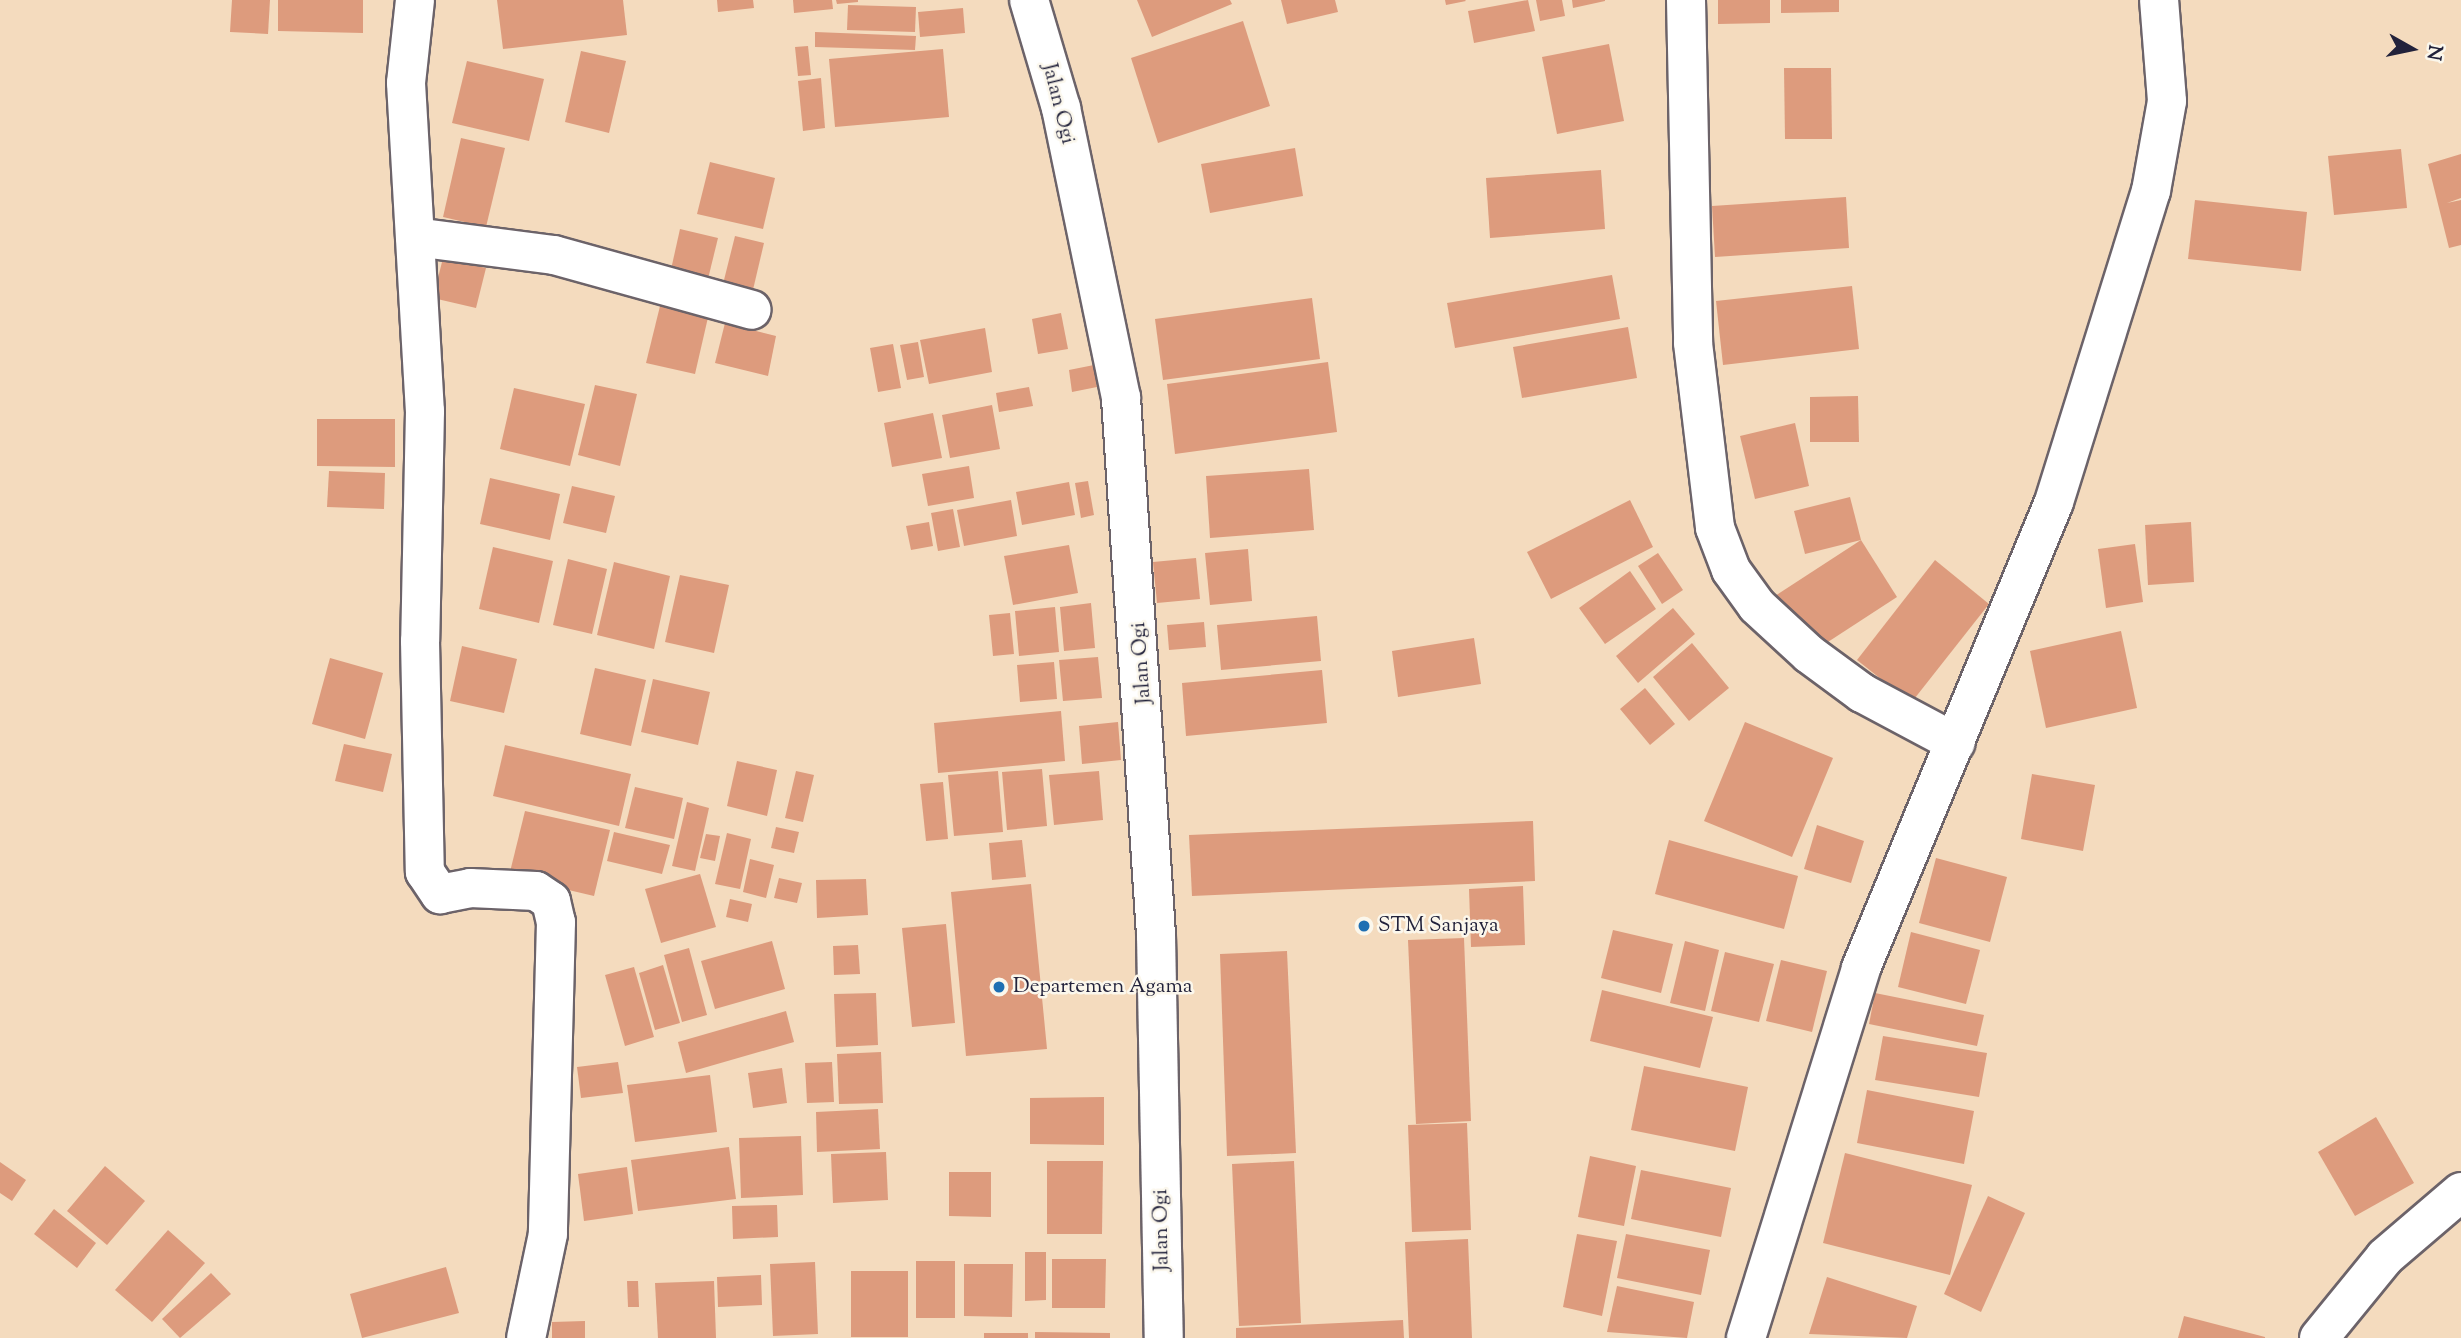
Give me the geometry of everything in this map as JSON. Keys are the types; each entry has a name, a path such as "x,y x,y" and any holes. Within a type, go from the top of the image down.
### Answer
{"street":[{"path":"415,0 406,83 426,474 420,641 425,872 440,894 470,888 536,891 551,901 556,922 548,1234 526,1338"},
{"name":"Jalan Ogi","path":"1029,0 1061,107 1121,398 1156,935 1164,1338"},
{"path":"1686,0 1693,342 1715,528 1731,570 1757,606 1809,654 1862,693 1956,743"},
{"path":"1746,1338 1861,968 2054,502 2151,191 2167,101 2159,0"},
{"path":"415,237 554,256 752,310"},
{"path":"2319,1338 2385,1257 2461,1192"}],"building":[{"path":"232,0 270,0 268,34 230,32"},
{"path":"278,0 363,0 363,33 278,31"},
{"path":"497,0 623,0 627,35 503,49"},
{"path":"717,0 753,0 754,8 718,12"},
{"path":"793,0 832,0 833,9 794,13"},
{"path":"836,0 858,0 858,2 837,4"},
{"path":"1137,0 1230,0 1232,4 1152,37"},
{"path":"1281,0 1335,0 1338,12 1287,24"},
{"path":"1445,0 1465,0 1466,1 1446,5"},
{"path":"1528,0 1535,31 1474,43 1468,11"},
{"path":"1536,0 1562,0 1565,16 1540,21"},
{"path":"1572,0 1605,0 1605,1 1573,8"},
{"path":"1718,0 1770,0 1770,23 1718,24"},
{"path":"1781,0 1839,0 1839,12 1781,13"},
{"path":"848,5 916,7 915,32 847,30"},
{"path":"963,8 965,33 920,37 918,12"},
{"path":"1243,21 1270,106 1158,143 1131,58"},
{"path":"815,32 916,36 915,50 815,47"},
{"path":"1609,44 1624,121 1557,134 1542,57"},
{"path":"808,46 811,75 798,76 795,47"},
{"path":"943,49 949,117 835,127 829,59"},
{"path":"581,51 626,61 609,133 565,122"},
{"path":"467,61 544,79 529,141 452,123"},
{"path":"1784,68 1831,68 1832,139 1785,139"},
{"path":"821,78 825,128 803,131 798,81"},
{"path":"461,138 505,148 486,227 443,217"},
{"path":"1295,148 1303,196 1210,213 1201,164"},
{"path":"2401,149 2407,208 2334,215 2328,156"},
{"path":"2461,154 2461,198 2447,203 2461,200 2461,245 2449,248 2428,164"},
{"path":"710,162 775,178 763,229 697,214"},
{"path":"1601,170 1605,229 1490,238 1486,178"},
{"path":"1846,197 1849,248 1715,257 1712,206"},
{"path":"2195,200 2307,212 2301,271 2188,259"},
{"path":"680,229 718,238 707,283 670,274"},
{"path":"735,236 764,243 752,294 722,288"},
{"path":"443,258 486,268 476,308 433,298"},
{"path":"1612,275 1620,319 1455,348 1447,303"},
{"path":"1852,286 1859,349 1723,365 1716,301"},
{"path":"1312,298 1320,359 1163,380 1155,319"},
{"path":"661,302 709,313 695,374 646,363"},
{"path":"1061,313 1068,349 1038,354 1032,319"},
{"path":"725,323 776,336 768,376 715,363"},
{"path":"1628,327 1637,378 1522,398 1513,347"},
{"path":"985,328 992,372 929,384 920,340"},
{"path":"918,342 924,377 907,380 900,345"},
{"path":"893,344 901,388 878,392 870,348"},
{"path":"1328,362 1337,432 1175,454 1167,384"},
{"path":"1094,365 1097,387 1072,392 1069,370"},
{"path":"595,385 637,394 620,466 578,455"},
{"path":"1029,387 1033,406 999,412 996,393"},
{"path":"514,388 585,404 570,466 500,449"},
{"path":"1858,396 1859,442 1810,442 1810,397"},
{"path":"992,405 1000,449 950,458 942,415"},
{"path":"933,413 942,458 892,467 884,423"},
{"path":"317,419 395,419 395,467 317,466"},
{"path":"1795,423 1809,486 1755,499 1740,436"},
{"path":"969,466 974,498 928,506 922,474"},
{"path":"1309,469 1314,530 1210,538 1206,476"},
{"path":"329,471 385,473 384,509 327,507"},
{"path":"490,478 560,494 550,540 480,524"},
{"path":"1088,481 1094,515 1081,518 1075,483"},
{"path":"1069,482 1075,515 1022,525 1016,492"},
{"path":"572,486 615,496 606,533 563,523"},
{"path":"1850,497 1861,540 1805,554 1794,511"},
{"path":"1011,500 1017,536 964,546 957,510"},
{"path":"1630,500 1653,547 1551,599 1527,552"},
{"path":"953,509 960,547 938,551 931,513"},
{"path":"929,522 933,546 911,550 906,526"},
{"path":"2191,522 2194,582 2148,585 2145,525"},
{"path":"1861,540 1897,597 1811,653 1775,596"},
{"path":"2135,544 2143,602 2106,608 2098,549"},
{"path":"1069,545 1078,593 1013,605 1004,556"},
{"path":"493,547 553,561 539,623 479,609"},
{"path":"1248,549 1252,601 1210,605 1205,553"},
{"path":"1658,553 1683,590 1662,604 1638,566"},
{"path":"1196,558 1200,599 1157,603 1153,562"},
{"path":"568,559 607,569 592,634 553,625"},
{"path":"1935,560 1989,604 1911,703 1857,660"},
{"path":"614,562 670,576 654,649 597,635"},
{"path":"1630,571 1656,609 1605,644 1579,608"},
{"path":"680,575 729,585 714,653 665,642"},
{"path":"1091,603 1095,648 1064,651 1060,607"},
{"path":"1055,607 1059,652 1019,656 1015,611"},
{"path":"1673,608 1695,634 1638,683 1616,656"},
{"path":"1010,613 1014,654 993,656 989,615"},
{"path":"1317,616 1321,661 1221,670 1217,625"},
{"path":"1204,622 1206,647 1169,650 1167,625"},
{"path":"2121,631 2137,708 2046,728 2030,651"},
{"path":"1474,638 1481,684 1398,697 1392,651"},
{"path":"1692,643 1729,688 1689,721 1653,677"},
{"path":"462,646 517,659 504,713 450,701"},
{"path":"1098,657 1102,698 1063,701 1059,660"},
{"path":"330,658 383,673 365,739 312,724"},
{"path":"1054,662 1057,699 1020,702 1017,665"},
{"path":"595,668 646,680 631,746 580,734"},
{"path":"1322,670 1327,723 1186,736 1182,683"},
{"path":"653,679 710,692 698,745 641,732"},
{"path":"1645,688 1675,724 1650,745 1620,709"},
{"path":"1061,711 1065,761 938,773 934,723"},
{"path":"1118,722 1121,760 1082,764 1079,726"},
{"path":"1745,722 1833,758 1792,857 1704,821"},
{"path":"344,744 392,754 383,792 335,781"},
{"path":"505,745 631,774 619,826 493,796"},
{"path":"737,761 777,770 767,816 727,806"},
{"path":"1042,769 1047,826 1007,830 1002,772"},
{"path":"796,771 814,775 803,822 785,818"},
{"path":"998,771 1003,832 954,836 948,775"},
{"path":"1099,771 1103,820 1054,825 1049,775"},
{"path":"2032,774 2095,785 2083,851 2021,839"},
{"path":"943,782 948,839 926,841 920,784"},
{"path":"635,787 683,798 674,839 625,828"},
{"path":"687,802 709,808 695,871 672,866"},
{"path":"525,811 610,830 594,896 509,876"},
{"path":"1533,821 1535,881 1192,896 1189,835"},
{"path":"1817,825 1864,841 1851,883 1804,869"},
{"path":"776,827 799,832 794,853 771,848"},
{"path":"614,832 670,845 662,874 607,861"},
{"path":"727,833 751,839 740,889 715,884"},
{"path":"706,834 720,836 715,861 700,858"},
{"path":"1022,840 1026,877 992,880 989,843"},
{"path":"1669,840 1798,876 1784,929 1655,894"},
{"path":"1936,858 2007,877 1990,942 1919,923"},
{"path":"750,859 774,865 766,898 743,892"},
{"path":"700,874 716,927 661,943 645,889"},
{"path":"779,878 802,883 797,903 774,898"},
{"path":"866,879 868,915 817,918 816,880"},
{"path":"1031,884 1047,1049 966,1056 951,892"},
{"path":"1523,886 1525,945 1471,947 1469,889"},
{"path":"730,899 752,904 748,922 726,917"},
{"path":"946,924 955,1023 912,1027 902,928"},
{"path":"1613,930 1673,944 1661,993 1601,978"},
{"path":"1911,932 1980,950 1966,1004 1898,987"},
{"path":"1464,938 1471,1121 1416,1124 1408,940"},
{"path":"772,941 785,989 715,1009 701,961"},
{"path":"1685,941 1719,950 1705,1011 1670,1003"},
{"path":"858,945 860,974 834,975 833,946"},
{"path":"689,948 707,1015 682,1022 664,955"},
{"path":"1287,951 1296,1153 1227,1156 1220,954"},
{"path":"1725,952 1774,964 1759,1022 1711,1011"},
{"path":"1781,960 1827,971 1812,1032 1766,1021"},
{"path":"663,965 680,1023 655,1030 639,973"},
{"path":"634,967 654,1037 625,1046 605,975"},
{"path":"1602,990 1713,1017 1700,1068 1590,1041"},
{"path":"876,993 878,1045 836,1047 834,994"},
{"path":"1875,993 1984,1015 1977,1046 1869,1024"},
{"path":"786,1011 794,1042 686,1073 678,1042"},
{"path":"1883,1036 1987,1053 1979,1097 1875,1080"},
{"path":"881,1052 883,1103 839,1104 837,1054"},
{"path":"618,1062 623,1093 581,1098 577,1067"},
{"path":"832,1062 834,1102 807,1103 805,1063"},
{"path":"1644,1066 1748,1087 1735,1151 1631,1130"},
{"path":"782,1068 787,1103 753,1108 748,1073"},
{"path":"710,1075 717,1132 635,1142 627,1085"},
{"path":"1867,1090 1974,1111 1964,1164 1857,1143"},
{"path":"1104,1097 1104,1145 1030,1144 1030,1098"},
{"path":"878,1109 880,1149 817,1152 816,1112"},
{"path":"2376,1117 2414,1183 2355,1216 2318,1152"},
{"path":"1467,1123 1471,1230 1412,1232 1408,1125"},
{"path":"801,1136 803,1195 741,1198 739,1138"},
{"path":"729,1147 736,1199 638,1211 631,1160"},
{"path":"886,1152 888,1200 833,1203 831,1154"},
{"path":"1845,1153 1972,1185 1950,1275 1823,1243"},
{"path":"1590,1156 1636,1166 1624,1226 1578,1217"},
{"path":"1047,1161 1103,1161 1102,1234 1047,1234"},
{"path":"1294,1161 1301,1323 1239,1326 1232,1164"},
{"path":"0,1162 26,1180 12,1201 0,1193"},
{"path":"105,1166 145,1201 107,1245 67,1211"},
{"path":"627,1167 633,1214 584,1221 578,1174"},
{"path":"1641,1170 1731,1188 1721,1237 1631,1219"},
{"path":"949,1172 991,1172 991,1217 949,1216"},
{"path":"1988,1196 2025,1213 1981,1312 1944,1294"},
{"path":"777,1205 778,1237 733,1239 732,1206"},
{"path":"54,1209 96,1243 77,1268 34,1234"},
{"path":"168,1230 205,1263 152,1322 115,1290"},
{"path":"1577,1234 1617,1241 1602,1316 1563,1307"},
{"path":"1626,1234 1710,1250 1701,1295 1617,1278"},
{"path":"1468,1239 1472,1338 1409,1338 1405,1242"},
{"path":"1025,1252 1046,1252 1046,1300 1025,1301"},
{"path":"1052,1259 1106,1259 1105,1308 1052,1308"},
{"path":"916,1261 955,1261 955,1318 916,1318"},
{"path":"815,1262 818,1334 773,1336 770,1264"},
{"path":"964,1264 1013,1264 1012,1317 964,1316"},
{"path":"446,1267 459,1313 362,1338 350,1294"},
{"path":"851,1271 908,1271 908,1337 851,1337"},
{"path":"211,1273 231,1294 180,1338 162,1319"},
{"path":"761,1275 762,1305 718,1307 717,1277"},
{"path":"1827,1277 1917,1306 1907,1338 1809,1334"},
{"path":"627,1281 638,1281 639,1307 628,1307"},
{"path":"714,1281 716,1338 658,1338 655,1283"},
{"path":"1617,1286 1694,1302 1687,1338 1607,1332"},
{"path":"2184,1316 2265,1337 2265,1338 2178,1338"},
{"path":"1403,1320 1404,1338 1236,1338 1236,1328"},
{"path":"585,1321 585,1338 552,1338 552,1322"},
{"path":"1035,1332 1110,1333 1110,1338 1035,1338"},
{"path":"984,1333 1028,1333 1028,1338 984,1338"}],"place":[{"name":"STM Sanjaya","path":"1364,926"},
{"name":"Departemen Agama","path":"999,987"}]}
